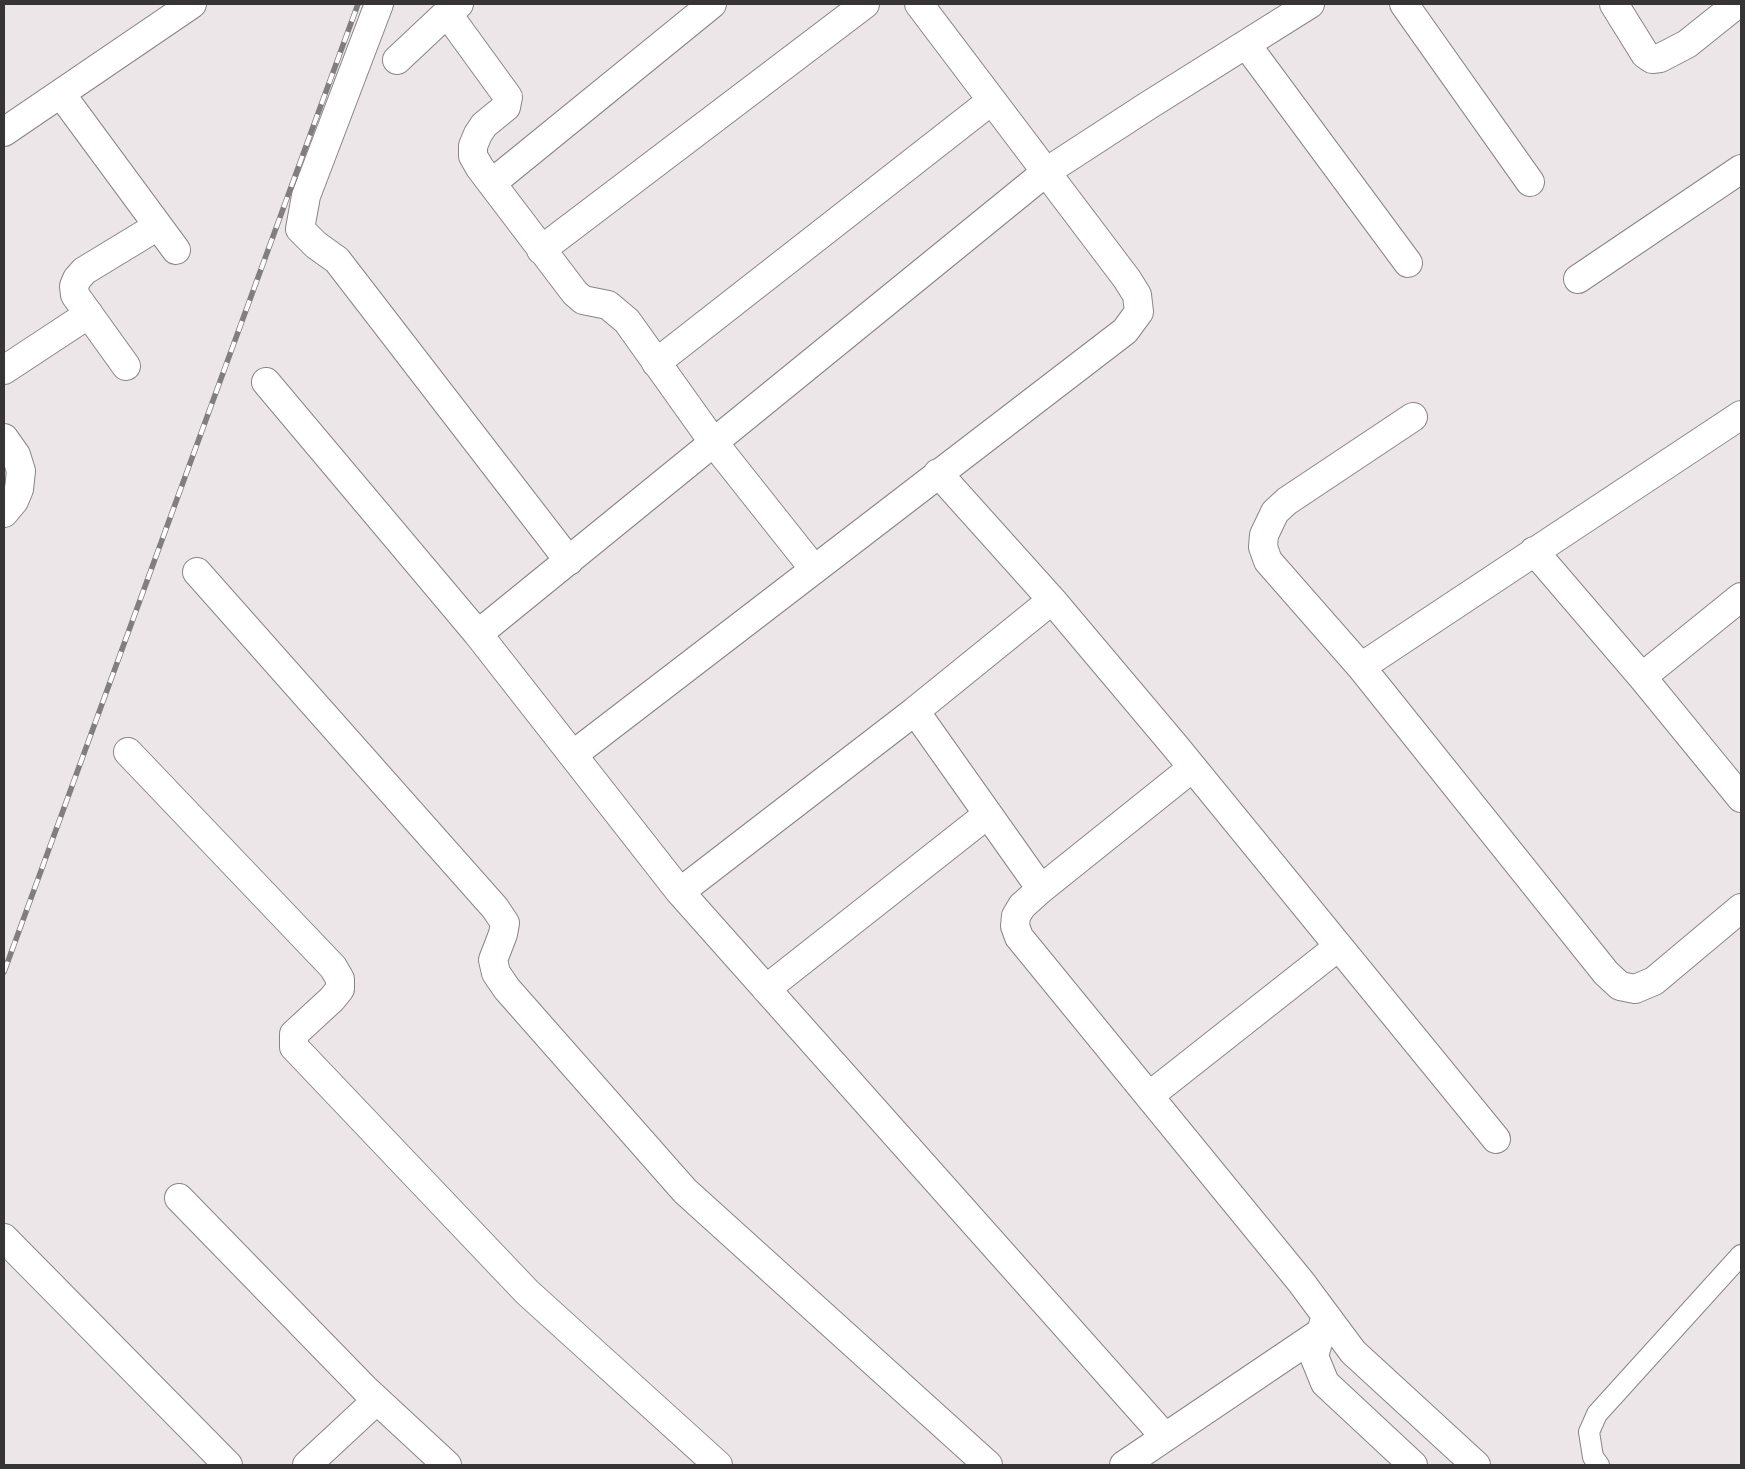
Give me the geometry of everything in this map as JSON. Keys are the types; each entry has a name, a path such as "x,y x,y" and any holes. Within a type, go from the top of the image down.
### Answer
{"street":[{"path":"4,132 192,4"},
{"path":"379,4 306,196 300,229 316,245 337,260 569,561"},
{"path":"492,183 712,4"},
{"path":"541,250 865,4"},
{"path":"478,634 714,444 1046,172 1310,4"},
{"path":"1404,4 1530,182"},
{"path":"1614,4 1645,54 1652,59 1660,58 1687,44 1737,4"},
{"path":"574,754 1125,331 1139,312 1137,295 1127,279 991,101 930,7"},
{"path":"397,60 453,8 508,97 506,107 484,125 478,134 472,146 472,156 541,250 576,293 583,300 608,305 627,321 714,444 814,569"},
{"path":"1246,44 1408,263"},
{"path":"61,94 176,250"},
{"path":"656,363 991,101"},
{"path":"1578,279 1741,169"},
{"path":"126,366 75,295 74,286 84,271 158,226"},
{"path":"4,370 89,314"},
{"path":"266,382 478,634 574,754 680,892 1165,1438"},
{"path":"1360,667 1741,414"},
{"path":"1413,417 1287,501 1275,512 1264,535 1263,547 1268,561 1360,667 1606,973 1620,986 1635,989 1654,981 1741,908"},
{"path":"4,513 14,501 19,489 22,471 16,454 5,443"},
{"path":"938,473 1052,600 1496,1139"},
{"path":"1534,551 1642,677 1741,798"},
{"path":"197,572 495,908 504,923 503,934 493,960 496,974 507,989 685,1192 988,1465"},
{"path":"1642,677 1741,597"},
{"path":"680,892 915,711 1052,600"},
{"path":"915,711 1041,889"},
{"path":"128,752 333,968 340,979 340,989 332,999 294,1034 294,1048 526,1292 718,1465"},
{"path":"1192,768 1022,906 1016,916 1015,926 1019,937 1300,1282 1323,1324 1476,1465"},
{"path":"766,990 988,814"},
{"path":"1149,1096 1338,947"},
{"path":"179,1198 377,1400 447,1465"},
{"path":"4,1238 228,1465"},
{"path":"1124,1465 1165,1438 1323,1324"},
{"path":"1323,1324 1314,1356 1325,1383 1413,1465"},
{"path":"307,1465 377,1400"}],"lane":[{"path":"1600,1465 1593,1457 1589,1432 1596,1414 1741,1255"}],"railway":[{"path":"4,972 358,4"}]}
